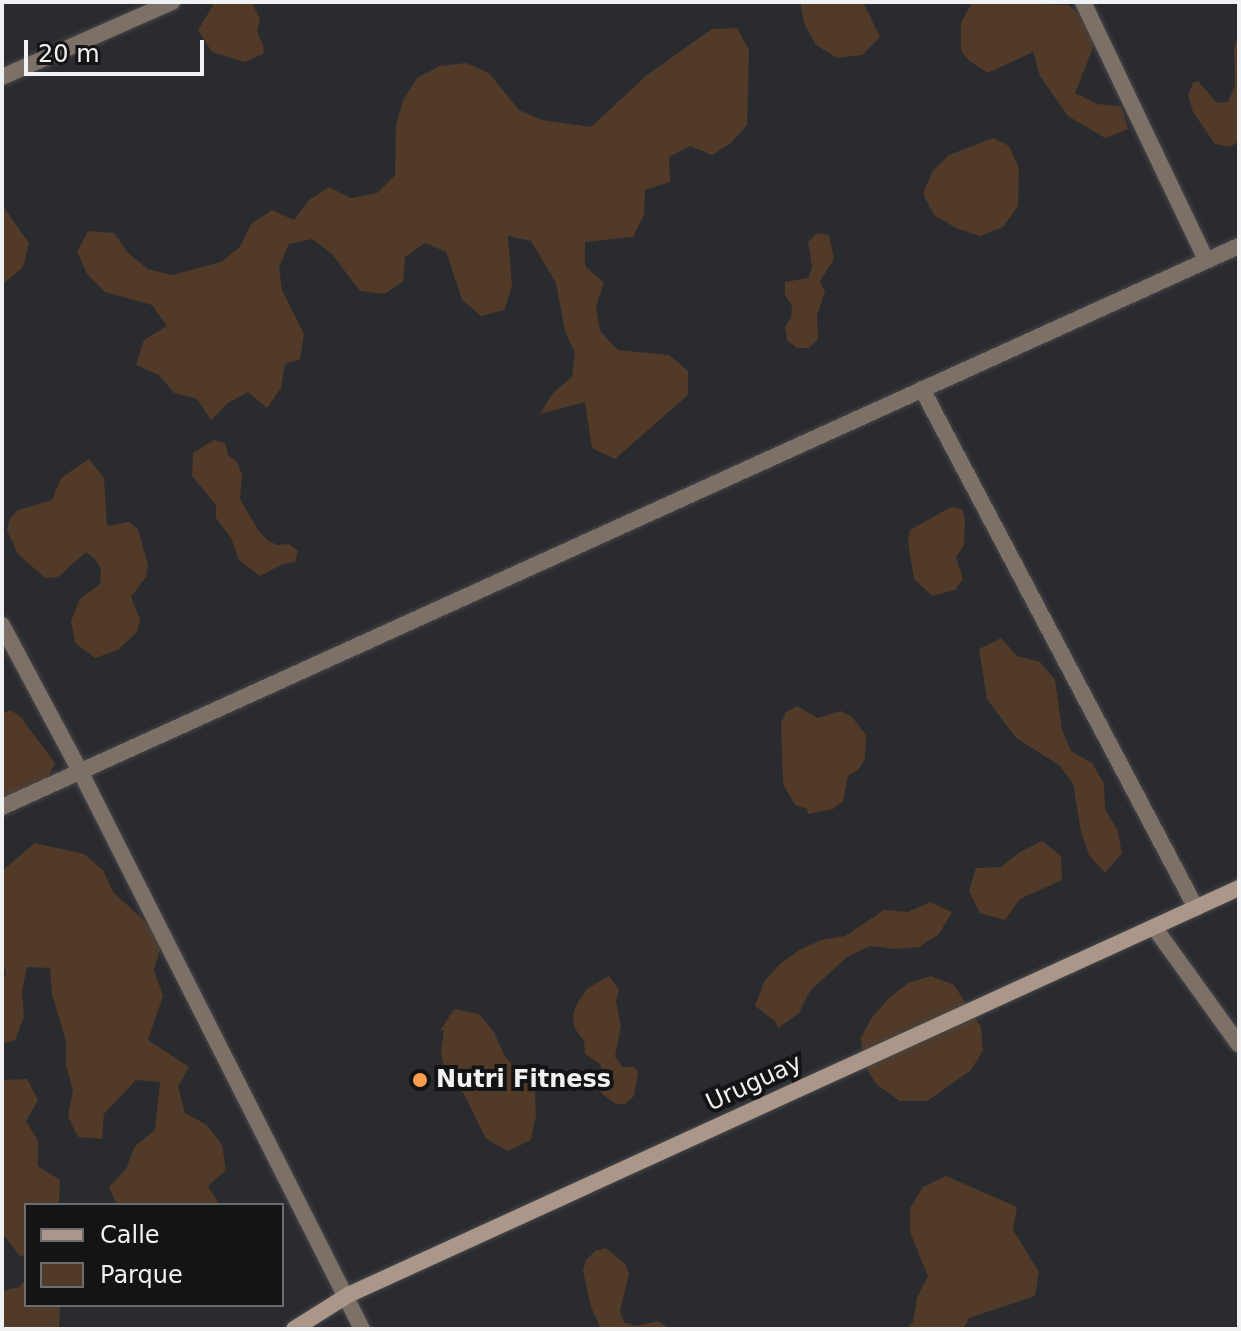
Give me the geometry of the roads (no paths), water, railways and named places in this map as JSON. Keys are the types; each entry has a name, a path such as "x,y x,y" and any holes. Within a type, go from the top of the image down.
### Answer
{"main road":[{"name":"Uruguay","path":"294,1329 348,1295 1239,888"}],"street":[{"path":"2,77 172,2"},
{"path":"1083,2 1206,260"},
{"path":"2,807 1239,246"},
{"path":"922,389 1196,908"},
{"path":"2,625 348,1295 362,1329"},
{"path":"1154,927 1239,1045"}],"place":[{"name":"Nutri Fitness","path":"420,1080"}]}
